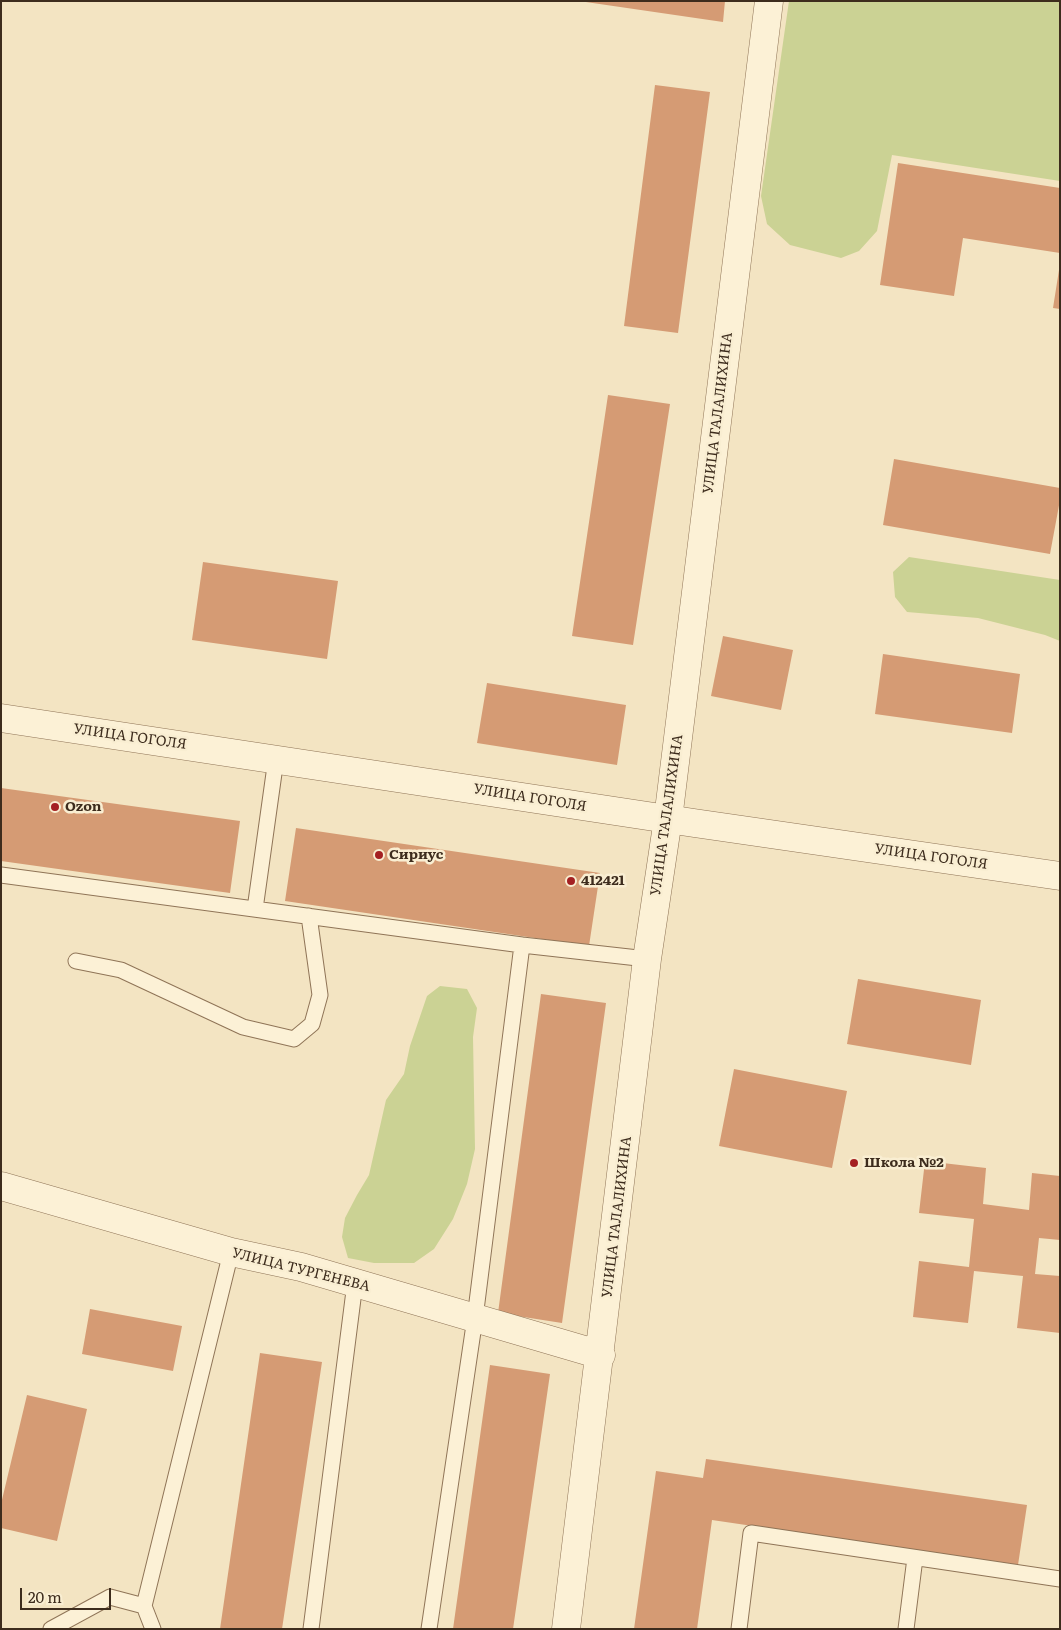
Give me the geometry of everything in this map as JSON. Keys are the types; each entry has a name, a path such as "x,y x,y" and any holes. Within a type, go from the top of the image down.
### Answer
{"street":[{"name":"УЛИЦА ТАЛАЛИХИНА","path":"566,1629 601,1355 647,959 668,819 770,1"},
{"name":"УЛИЦА ГОГОЛЯ","path":"1,718 1060,876"},
{"name":"УЛИЦА ТУРГЕНЕВА","path":"1,1186 231,1252 300,1267 601,1355"}],"lane":[{"path":"255,909 276,759"},
{"path":"1,875 522,945 647,959"},
{"path":"76,961 121,970 243,1027 294,1039 312,1024 320,995 310,916"},
{"path":"429,1629 475,1318 522,945"},
{"path":"153,1629 144,1606 231,1252"},
{"path":"311,1629 355,1283"},
{"path":"739,1629 751,1533 1060,1579"},
{"path":"906,1629 915,1558"},
{"path":"51,1629 110,1597 144,1606"}],"green space":[{"path":"789,1 1060,1 1060,181 892,155 877,231 859,251 841,258 790,245 767,224 761,196"},
{"path":"909,557 1060,580 1060,641 1045,635 978,618 907,612 895,597 893,572"},
{"path":"440,986 467,989 477,1008 473,1037 475,1149 467,1184 453,1219 434,1249 414,1263 374,1263 348,1258 342,1237 345,1218 369,1175 386,1100 404,1074 410,1046 427,996"}],"building":[{"path":"579,1 725,1 723,22"},
{"path":"655,85 710,92 678,333 624,326"},
{"path":"898,163 1060,188 1060,253 963,238 954,296 880,285"},
{"path":"1060,270 1060,309 1053,308"},
{"path":"608,395 670,404 633,645 572,636"},
{"path":"894,459 1060,488 1060,500 1050,554 883,525"},
{"path":"203,562 338,581 327,659 192,640"},
{"path":"723,636 793,650 781,710 711,696"},
{"path":"883,654 1020,674 1012,733 875,714"},
{"path":"487,683 626,705 617,765 477,743"},
{"path":"1,788 240,821 230,893 1,861"},
{"path":"296,828 600,873 589,946 285,901"},
{"path":"858,979 981,1000 971,1065 847,1044"},
{"path":"541,994 606,1003 562,1323 498,1313"},
{"path":"734,1069 847,1091 832,1168 719,1146"},
{"path":"925,1161 986,1168 983,1204 1029,1210 1032,1173 1060,1176 1060,1240 1039,1238 1035,1274 1060,1276 1060,1333 1017,1328 1023,1276 974,1271 968,1323 913,1317 919,1261 969,1267 974,1219 919,1213"},
{"path":"90,1309 182,1326 173,1371 82,1354"},
{"path":"260,1353 322,1362 282,1629 220,1629"},
{"path":"490,1365 550,1374 513,1629 453,1629"},
{"path":"27,1395 87,1409 57,1541 1,1528 1,1504"},
{"path":"706,1459 1027,1505 1018,1565 712,1520 697,1629 634,1629 656,1471 703,1478"}],"place":[{"name":"Ozon","path":"55,807"},
{"name":"Сириус","path":"379,855"},
{"name":"412421","path":"571,881"},
{"name":"Школа №2","path":"854,1163"}]}
